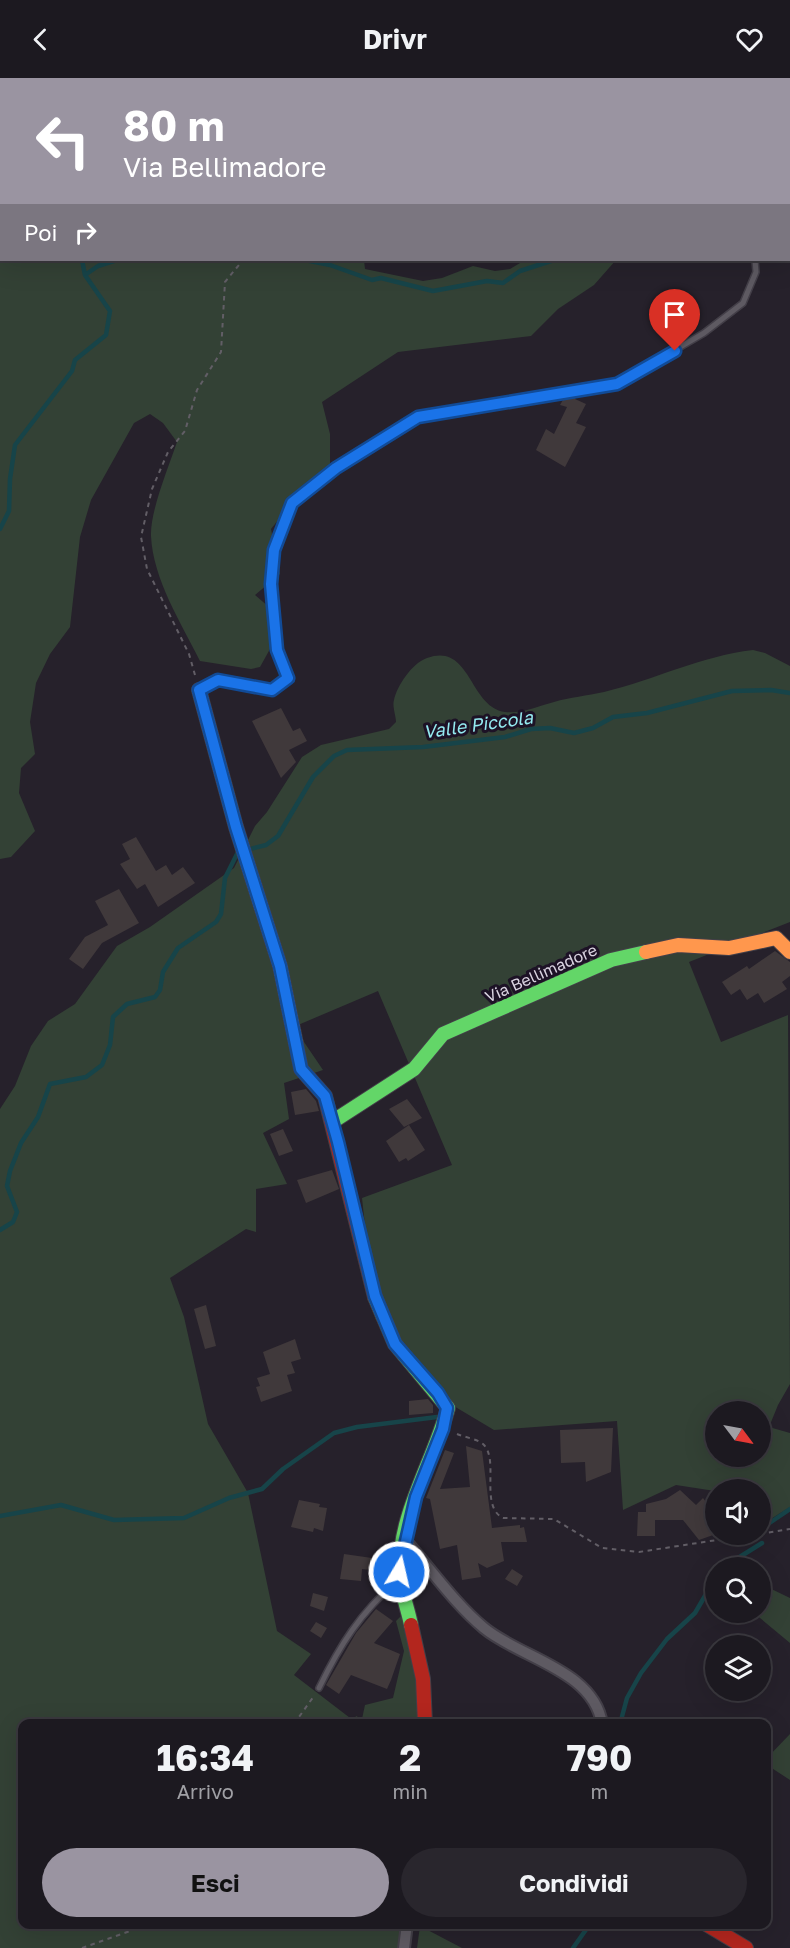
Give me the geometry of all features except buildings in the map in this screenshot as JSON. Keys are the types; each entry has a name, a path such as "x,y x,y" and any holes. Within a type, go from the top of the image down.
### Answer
{"street":[{"path":"199,690 236,827 280,966 301,1069 325,1096 375,1296 395,1344 438,1393 447,1408 443,1429 416,1497 404,1539 401,1578 427,1697 425,1719"},
{"name":"Via Bellimadore","path":"332,1122 414,1070 443,1034 611,960 678,945 729,948 776,938 790,952"},
{"path":"404,1539 461,1606 486,1630 553,1666 594,1698 600,1719"},
{"path":"404,1948 406,1929"},
{"path":"712,1929 740,1942 746,1948"}],"lane":[{"path":"199,690 218,680 272,690 288,678 277,650 271,584 274,550 292,503 336,468 418,417 617,384 704,333 743,303 756,272 755,261"},
{"path":"318,1688 346,1636 371,1603 401,1578"}],"path":[{"path":"199,690 189,654 147,569 141,537 156,479 168,452 185,431 197,390 221,352 225,282 242,261"},
{"path":"443,1429 482,1443 487,1451 493,1507 498,1515 504,1518 554,1519 602,1548 639,1552 705,1542"},
{"path":"771,1532 790,1529"},
{"path":"297,1719 318,1688"},
{"path":"82,1948 136,1929"}],"green space":[{"path":"0,261 364,261 365,269 423,281 442,278 473,266 495,271 510,269 523,261 615,261 594,285 558,309 531,336 398,352 322,402 330,434 330,474 285,513 271,529 280,574 255,595 277,614 270,649 260,667 251,669 200,661 162,584 151,536 157,502 177,442 163,423 150,414 134,423 91,500 80,537 70,627 50,654 36,683 30,722 35,754 21,768 19,793 35,831 11,857 0,859"},
{"path":"753,650 765,653 790,666 790,922 689,962 721,1042 788,1015 790,1384 771,1422 771,1401 705,1401 705,1467 771,1467 771,1428 790,1433 790,1507 771,1519 771,1479 705,1479 705,1489 676,1485 623,1510 617,1421 494,1430 432,1393 385,1335 375,1318 362,1198 452,1165 378,991 298,1025 304,1042 323,1070 284,1083 289,1119 263,1133 287,1184 256,1189 256,1232 246,1229 170,1278 184,1317 208,1424 248,1493 277,1631 311,1654 294,1675 351,1719 18,1719 18,1929 403,1929 400,1948 0,1948 0,1109 15,1086 31,1046 48,1021 75,1004 117,946 150,927 234,868 255,826 267,812 302,757 321,745 389,729 396,722 394,702 398,688 421,661 442,656 453,659 462,667 484,699 493,708 505,712 517,712 604,692 696,663"},
{"path":"771,1589 790,1598 790,1643 766,1623 771,1623"},
{"path":"403,1614 423,1719 362,1719 365,1705 393,1698 404,1651 396,1621"},
{"path":"790,1734 790,1780 771,1768 771,1754"},
{"path":"420,1929 426,1929 462,1948 417,1948"}],"waterway":[{"path":"0,529 9,511 10,479 15,445 72,371 75,360 106,335 110,311 85,275 82,261"},
{"path":"85,275 98,266 114,261"},
{"path":"310,261 330,265 372,280 381,278 433,291 487,281 503,283 520,271 551,261"},
{"name":"Valle Piccola","path":"246,850 266,845 278,836 313,777 334,756 347,750 423,747 505,737 531,729 550,728 574,733 593,728 613,717 647,713 732,691 771,690 790,693"},
{"name":"Valle Piccola","path":"0,1230 13,1222 17,1212 7,1186 10,1171 21,1143 38,1117 50,1084 86,1077 102,1065 110,1045 113,1017 127,1004 155,997 160,990 163,972 178,948 216,922 221,914 225,878 238,852"},
{"path":"0,1516 61,1505 114,1520 184,1518 229,1498 262,1489 283,1469 334,1433 357,1427 437,1417"},
{"path":"771,1522 790,1509"},
{"path":"740,1557 759,1545"},
{"path":"621,1719 627,1698 641,1673 667,1639 695,1613 705,1596"},
{"path":"573,1948 586,1929"}],"traffic: fast":[{"path":"332,1122 414,1069 443,1034 611,960 646,952"},
{"path":"375,1297 395,1344 448,1408 442,1429 417,1490 404,1533 400,1576 411,1625"}],"traffic: slow":[{"path":"199,690 236,827 280,966 296,1044"},
{"path":"646,952 678,945 729,948 776,938 790,952"}],"traffic: jam":[{"path":"296,1044 301,1069 325,1096 375,1297"},
{"path":"411,1625 423,1679 425,1719"},
{"path":"714,1929 746,1948"}],"route":[{"path":"399,1572 404,1539 416,1497 443,1429 447,1408 438,1393 395,1344 375,1296 325,1096 301,1069 280,966 236,827 199,690 218,680 272,690 288,678 277,650 276,614 271,584 274,550 292,503 336,468 418,417 617,384 675,351"}]}
